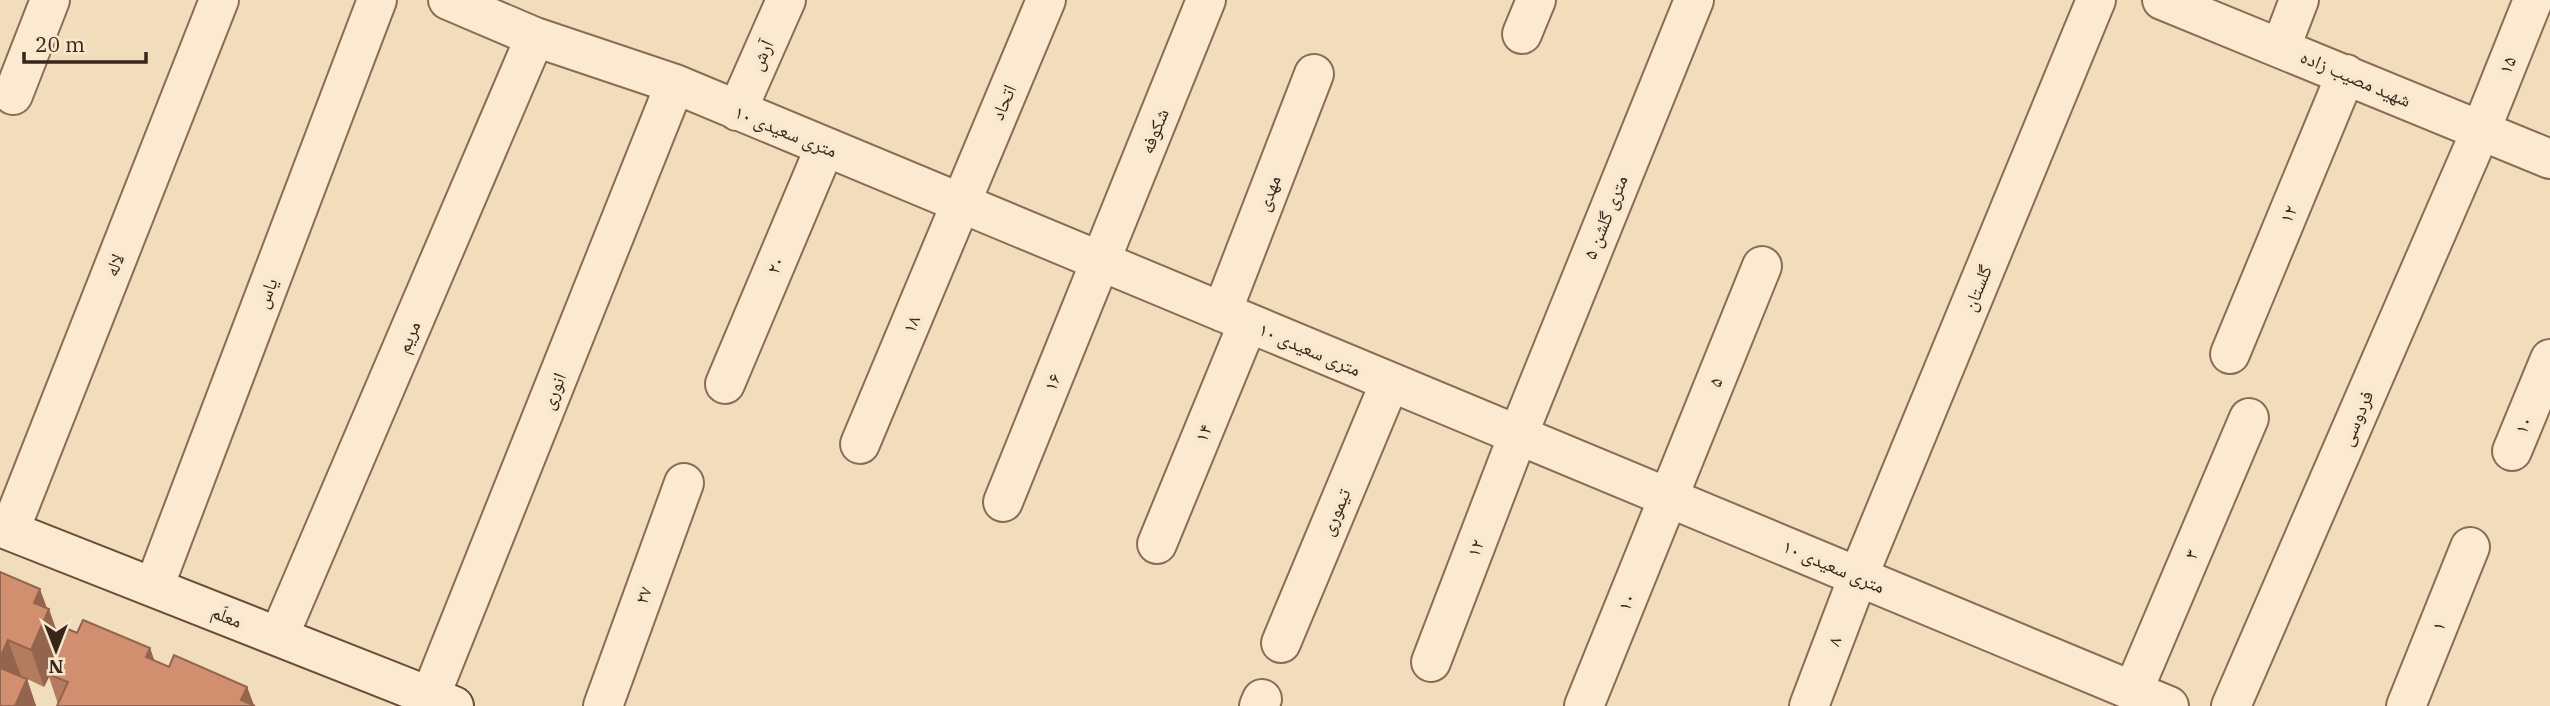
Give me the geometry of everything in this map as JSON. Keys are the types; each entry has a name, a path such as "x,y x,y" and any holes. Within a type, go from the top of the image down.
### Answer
{"street":[{"path":"13,95 50,0"},
{"name":"لاله","path":"5,528 219,0"},
{"name":"یاس","path":"154,587 377,0"},
{"name":"۱۰ متری سعیدی","path":"448,0 523,21 2169,706"},
{"name":"آرش","path":"737,111 786,0"},
{"name":"اتحاد","path":"961,203 1046,0"},
{"name":"شکوفه","path":"1101,262 1206,0"},
{"name":"۵ متری گلشن","path":"1518,435 1694,0"},
{"name":"گلستان","path":"1858,577 2096,0"},
{"name":"شهید مصیب زاده","path":"2162,0 2550,159"},
{"path":"2281,47 2299,0"},
{"name":"۱۵","path":"2481,130 2533,0"},
{"name":"مریم","path":"279,636 523,21"},
{"name":"مهدی","path":"1235,318 1314,74"},
{"name":"۱۲","path":"2230,354 2346,74"},
{"name":"انوری","path":"442,701 675,84"},
{"name":"فردوسی","path":"2231,706 2481,130"},
{"name":"۲۰","path":"726,384 825,147"},
{"name":"۱۸","path":"860,444 961,203"},
{"name":"۱۶","path":"1003,502 1101,262"},
{"name":"۵","path":"1669,498 1762,266"},
{"name":"۱۴","path":"1157,544 1235,318"},
{"name":"۱۰","path":"2512,452 2550,359"},
{"name":"تیموری","path":"1281,642 1390,382"},
{"name":"۳","path":"2133,691 2249,418"},
{"name":"۱۲","path":"1432,662 1518,435"},
{"name":"۲۷","path":"603,706 684,484"},
{"name":"۱۰","path":"1584,706 1669,498"},
{"name":"معلّم","path":"5,528 442,701"},
{"name":"۱","path":"2406,706 2470,547"},
{"name":"۸","path":"1809,706 1858,577"}],"building":[{"path":"0,572 40,589 34,603 49,609 31,650 8,640 0,658"},
{"path":"83,620 150,648 146,657 169,667 174,655 247,687 241,700 255,706 57,706 68,682 48,674 68,629 77,633"},
{"path":"0,668 27,679 15,706 0,706"}]}
